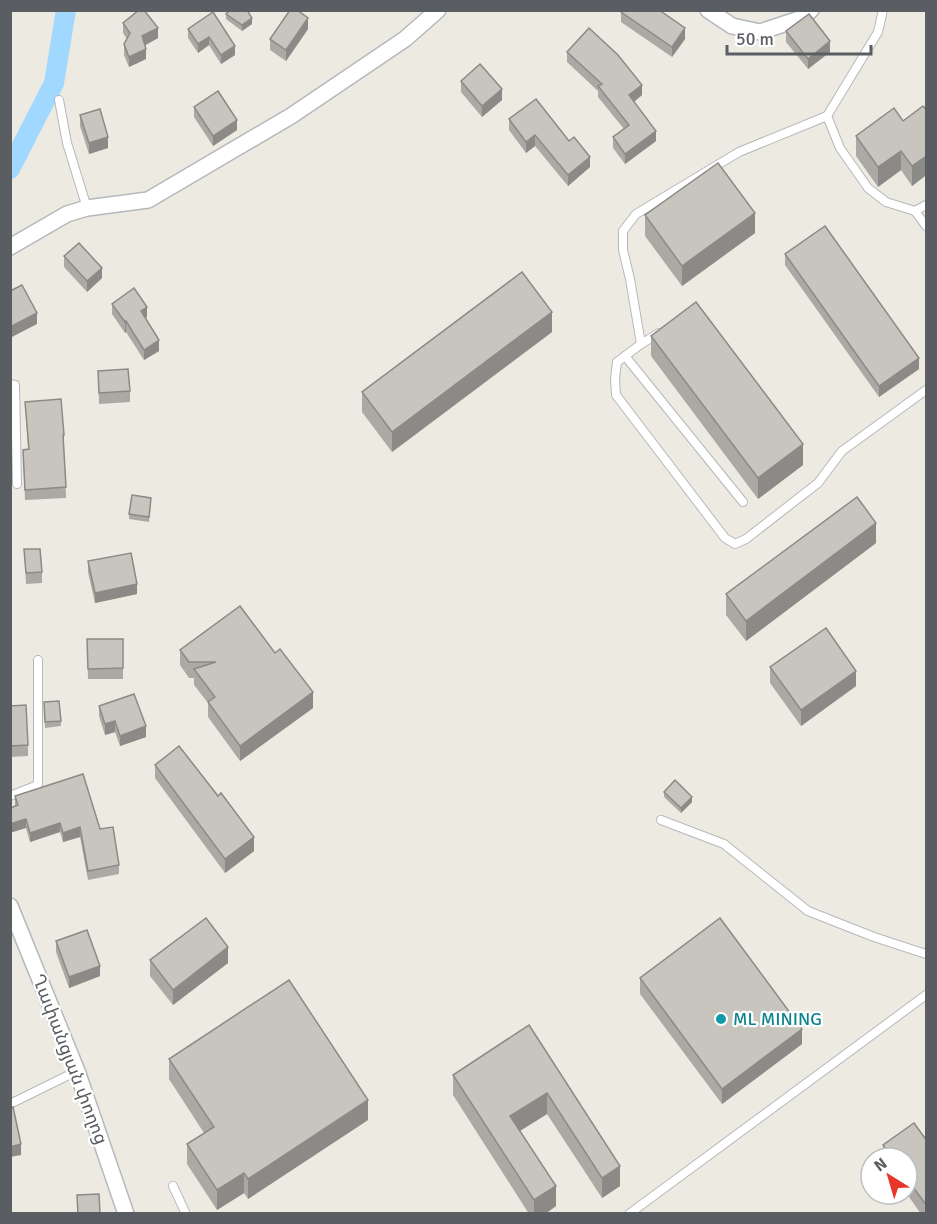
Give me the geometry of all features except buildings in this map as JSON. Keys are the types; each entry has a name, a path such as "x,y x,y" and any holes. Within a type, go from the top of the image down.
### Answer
{"street":[{"path":"10,247 67,214 87,208 148,200 291,116 405,39 438,10"},
{"path":"708,10 732,26 760,32 802,18 812,10"},
{"name":"Ղափանցյան փողոց","path":"10,906 77,1071 126,1214"}],"lane":[{"path":"641,344 623,249 623,231 636,214 740,152 827,117 878,32 883,10"},
{"path":"59,100 67,143 87,208"},
{"path":"827,117 840,148 868,188 886,202 915,211 927,226"},
{"path":"915,211 927,205"},
{"path":"666,329 617,362 616,395 725,538 735,544 746,539 818,483 842,451 927,390"},
{"path":"625,356 743,502"},
{"path":"10,384 15,385 17,484"},
{"path":"10,796 38,785 38,660"},
{"path":"661,820 724,844 808,911 874,938 927,954"},
{"path":"629,1214 927,995"},
{"path":"10,1104 77,1071"},
{"path":"173,1186 186,1214"}],"waterway":[{"path":"10,169 54,83 66,10"}],"place":[{"name":"ML MINING","path":"721,1019"}]}
